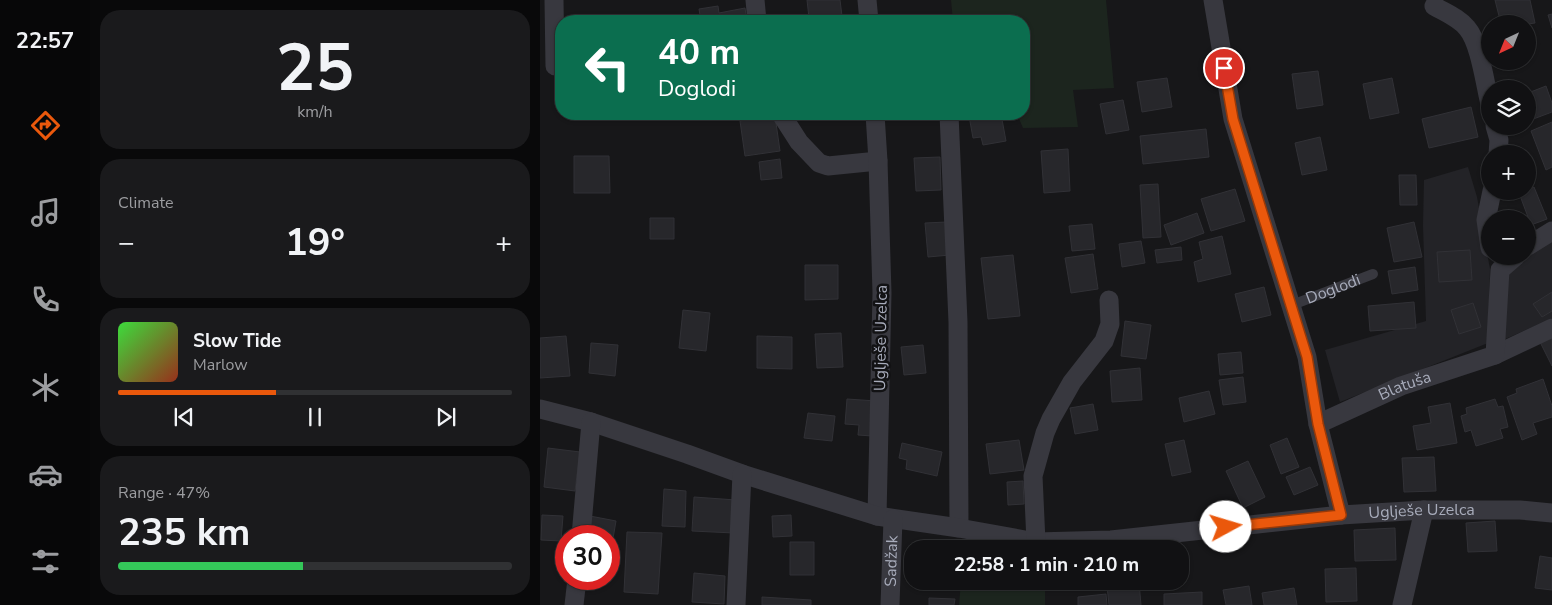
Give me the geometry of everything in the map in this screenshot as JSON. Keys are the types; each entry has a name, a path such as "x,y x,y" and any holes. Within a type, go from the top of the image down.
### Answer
{"street":[{"path":"554,0 555,33"},
{"path":"755,0 756,15"},
{"path":"868,0 869,15"},
{"name":"Doglodi","path":"1212,0 1233,119 1307,357 1318,424 1341,515"},
{"path":"1434,6 1458,20 1468,29 1475,40 1484,80"},
{"path":"785,120 799,142 819,162 828,166 878,161"},
{"name":"Uglješe Uzelca","path":"875,120 882,293 885,517"},
{"path":"949,120 958,322 959,528"},
{"path":"1536,241 1552,231"},
{"path":"1495,355 1496,265"},
{"path":"1036,540 1033,476 1045,433 1072,382 1104,341 1110,324 1109,300"},
{"name":"Blatuša","path":"1318,424 1401,386 1495,355 1552,328"},
{"name":"Uglješe Uzelca","path":"540,409 591,422 742,474 885,517 1025,540"},
{"path":"582,525 591,422"},
{"path":"736,605 742,474"},
{"path":"1402,605 1424,510"},
{"name":"Uglješe Uzelca","path":"1111,540 1341,515 1424,510 1520,510 1552,513"},
{"name":"Sadžak","path":"885,517 890,605"},
{"path":"574,605 576,590"}],"lane":[{"name":"Doglodi","path":"1292,305 1373,274"}],"shaded area":[{"path":"951,0 1106,0 1114,88 1073,90 1078,127 1023,128 1020,120 1030,120 1030,15 952,15"},
{"path":"1468,167 1481,219 1481,265 1489,265 1490,269 1488,343 1340,402 1325,350 1426,321 1423,225 1424,180"},
{"path":"1552,236 1552,318 1501,341 1504,271 1511,265 1536,265 1536,245"},
{"path":"960,590 1045,590 1045,605 959,605"}],"building":[{"path":"807,0 840,0 842,15 809,15"},
{"path":"1495,0 1530,0 1533,15 1499,15"},
{"path":"718,6 719,13 745,8 746,15 700,15 699,9"},
{"path":"1552,14 1552,28 1548,15"},
{"path":"1318,71 1323,105 1297,109 1292,74"},
{"path":"1167,78 1172,107 1142,112 1137,82"},
{"path":"1392,78 1399,113 1370,119 1363,84"},
{"path":"1546,86 1552,103 1552,112 1536,118 1536,90"},
{"path":"1123,100 1129,130 1106,134 1100,104"},
{"path":"1471,107 1478,137 1429,148 1422,119"},
{"path":"776,120 780,151 745,156 740,121"},
{"path":"970,120 1002,120 1006,141 983,145 981,137 973,138"},
{"path":"1552,122 1552,167 1546,170 1533,135 1536,135 1536,129"},
{"path":"1206,129 1209,157 1143,164 1140,136"},
{"path":"1320,137 1327,170 1302,175 1295,143"},
{"path":"1068,149 1070,191 1044,193 1041,151"},
{"path":"574,156 609,156 610,193 574,193"},
{"path":"940,157 941,190 916,191 914,158"},
{"path":"780,159 782,178 761,180 759,162"},
{"path":"1399,175 1416,175 1417,205 1400,205"},
{"path":"1158,184 1161,237 1143,238 1140,185"},
{"path":"1235,189 1245,221 1211,231 1201,199"},
{"path":"1536,192 1547,219 1536,223 1536,210 1525,210 1522,200 1536,200"},
{"path":"1197,213 1204,233 1171,245 1164,225"},
{"path":"650,218 674,218 674,239 650,239"},
{"path":"947,222 950,255 928,257 925,223"},
{"path":"1414,222 1422,257 1394,262 1387,228"},
{"path":"1092,224 1095,249 1072,251 1069,226"},
{"path":"1222,236 1231,274 1198,282 1194,262 1203,259 1199,242"},
{"path":"1141,241 1145,263 1122,267 1119,244"},
{"path":"1181,247 1182,260 1157,263 1155,250"},
{"path":"1470,250 1472,280 1439,282 1437,252"},
{"path":"1093,254 1098,289 1071,293 1065,258"},
{"path":"1013,255 1020,316 988,319 981,258"},
{"path":"805,265 838,265 838,299 805,300"},
{"path":"1415,267 1418,290 1392,294 1388,271"},
{"path":"1264,287 1271,315 1242,322 1235,294"},
{"path":"1552,292 1552,311 1542,317 1533,304"},
{"path":"1414,302 1416,328 1370,331 1368,306"},
{"path":"1473,303 1481,327 1459,334 1451,310"},
{"path":"683,310 710,313 706,351 679,348"},
{"path":"1125,321 1151,325 1146,359 1121,356"},
{"path":"841,333 843,367 817,368 815,334"},
{"path":"1552,334 1552,366 1539,340"},
{"path":"566,336 570,376 540,378 540,338"},
{"path":"757,336 792,337 792,369 757,368"},
{"path":"591,343 618,345 615,376 589,373"},
{"path":"923,345 926,373 904,375 901,347"},
{"path":"1241,352 1243,373 1220,375 1218,354"},
{"path":"1140,368 1142,400 1112,402 1110,371"},
{"path":"1243,377 1246,402 1223,405 1219,380"},
{"path":"1543,379 1552,406 1552,417 1533,423 1537,434 1522,440 1507,397 1517,393 1516,389"},
{"path":"1209,391 1215,414 1184,422 1179,398"},
{"path":"847,399 876,401 872,436 858,435 859,425 845,424"},
{"path":"1495,399 1498,407 1503,406 1508,427 1500,429 1503,438 1476,446 1471,430 1465,432 1461,416 1467,414 1466,408"},
{"path":"1450,403 1457,443 1417,450 1413,426 1431,423 1428,407"},
{"path":"1093,404 1098,430 1075,434 1070,408"},
{"path":"808,413 835,416 832,441 804,438"},
{"path":"1287,438 1299,467 1281,474 1270,445"},
{"path":"1019,440 1024,470 990,474 986,444"},
{"path":"1184,440 1191,472 1172,476 1165,444"},
{"path":"902,443 942,452 937,476 906,469 907,460 899,458"},
{"path":"548,448 580,452 575,491 544,487"},
{"path":"1434,457 1436,491 1404,492 1402,458"},
{"path":"1248,461 1265,497 1243,508 1226,471"},
{"path":"1310,467 1318,485 1294,495 1286,477"},
{"path":"1023,481 1024,504 1008,505 1007,482"},
{"path":"664,489 686,491 685,527 662,526"},
{"path":"694,497 736,500 734,533 692,531"},
{"path":"542,515 563,516 562,525 555,525 555,541 541,540"},
{"path":"791,515 792,536 773,537 772,516"},
{"path":"590,516 616,521 615,525 588,525"},
{"path":"1495,521 1497,551 1468,552 1466,523"},
{"path":"1395,528 1396,560 1355,561 1354,530"},
{"path":"627,532 662,533 658,594 624,592"},
{"path":"790,542 814,542 814,575 790,575"},
{"path":"1540,556 1552,558 1552,590 1535,588"},
{"path":"1356,568 1357,601 1326,602 1325,569"},
{"path":"694,573 725,576 724,604 692,602"},
{"path":"1249,586 1252,605 1226,605 1223,590"},
{"path":"1294,588 1297,605 1264,605 1262,593"},
{"path":"1107,590 1140,590 1141,605 1109,605"},
{"path":"1202,592 1202,605 1164,605 1164,594"},
{"path":"1106,594 1107,605 1078,605 1078,597"},
{"path":"762,597 811,600 811,605 762,605"},
{"path":"929,598 955,599 954,605 929,605"}],"route":[{"path":"1224,68 1233,119 1307,357 1318,424 1341,515 1226,527"}]}
